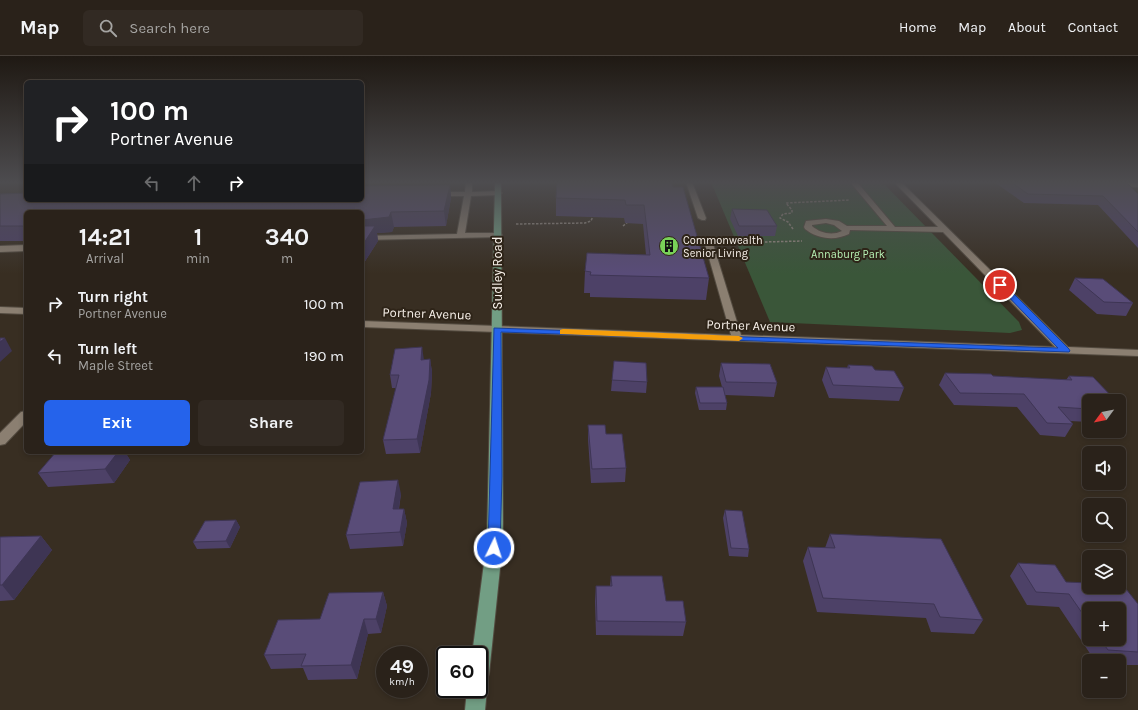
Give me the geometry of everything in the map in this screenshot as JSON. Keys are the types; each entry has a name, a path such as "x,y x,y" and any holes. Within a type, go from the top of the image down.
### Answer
{"main road":[{"name":"Sudley Road","path":"482,646 495,540 498,213"},
{"path":"475,710 476,698"}],"street":[{"path":"461,236 465,213"},
{"path":"700,213 702,218"},
{"path":"879,213 893,229"},
{"path":"928,213 1066,351"},
{"path":"845,228 945,230"},
{"path":"364,238 498,235"},
{"path":"709,244 737,338"},
{"path":"0,249 24,248"},
{"path":"0,310 24,311"},
{"name":"Portner Avenue","path":"364,324 1138,353"},
{"path":"0,441 24,417"}],"path":[{"path":"709,244 802,241 788,222 780,218 783,214 792,213"},
{"path":"516,224 585,223 591,221 593,217 599,217"},
{"path":"622,226 628,224 627,217"}],"green space":[{"name":"Annaburg Park","path":"724,213 912,213 1019,322 1022,330 1010,333 770,322"}],"building":[{"path":"0,213 24,213 24,226 0,226"},
{"path":"364,213 391,213 389,217 364,220"},
{"path":"645,213 690,213 709,278 590,275 591,272 585,271 587,253 650,255"},
{"path":"733,213 769,213 777,226 739,226"},
{"path":"1119,213 1138,213 1138,232"},
{"path":"364,226 375,226 364,243"},
{"path":"1075,278 1103,279 1133,303 1104,302"},
{"path":"422,347 421,360 430,359 429,380 417,439 383,440 399,375 390,375 395,349"},
{"path":"614,361 646,363 647,382 612,380"},
{"path":"721,363 770,364 777,383 726,382"},
{"path":"848,365 872,366 875,370 894,371 904,388 833,385 826,367 850,368"},
{"path":"945,373 991,374 993,376 1072,380 1069,376 1093,377 1109,394 1082,394 1082,409 1058,407 1073,424 1047,423 1024,394 960,393"},
{"path":"696,387 723,387 727,403 700,403"},
{"path":"588,425 605,425 606,434 622,434 626,468 592,469"},
{"path":"54,454 116,454 105,469 38,473"},
{"path":"398,480 393,509 404,509 400,532 346,535 360,482"},
{"path":"725,510 742,511 749,549 731,548"},
{"path":"236,520 226,541 193,542 205,521"},
{"path":"830,534 941,539 983,620 940,617 934,604 823,598 808,547 835,548"},
{"path":"41,536 2,585 0,585 0,537"},
{"path":"1018,563 1055,565 1066,582 1082,583 1082,594 1126,594 1126,589 1138,604 1138,652 1108,650 1105,646 1126,646 1126,602 1082,602 1082,613 1069,594 1036,592"},
{"path":"611,576 662,576 666,601 683,601 686,622 597,621 596,586 612,586"},
{"path":"383,592 376,619 364,619 351,665 301,666 306,654 264,655 278,620 320,619 329,593"}],"slow traffic":[{"path":"563,332 739,338"}],"place":[{"name":"Commonwealth Senior Living","path":"669,246"}],"route":[{"path":"494,548 497,329 1066,351 1000,285"}]}
